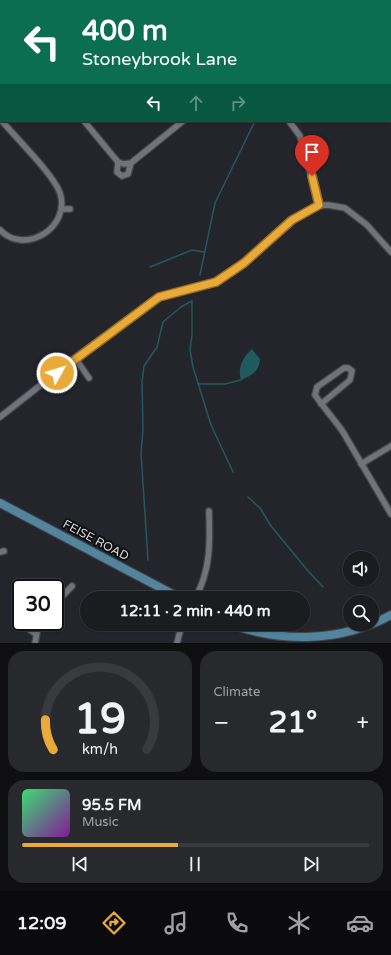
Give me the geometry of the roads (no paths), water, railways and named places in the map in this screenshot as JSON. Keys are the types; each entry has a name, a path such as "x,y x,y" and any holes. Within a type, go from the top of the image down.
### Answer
{"main road":[{"name":"FEISE ROAD","path":"0,503 167,591"},
{"path":"254,631 267,637 283,639 328,638 357,631 391,615"}],"street":[{"path":"0,230 13,239 22,241 37,238 45,234 57,221 61,209 59,192 50,176 4,122"},
{"path":"85,122 118,162 124,164 131,163 182,122"},
{"path":"290,122 300,136 319,205"},
{"path":"118,162 117,172 122,176 128,174 131,163"},
{"path":"0,417 75,358 159,297 216,282 244,263 292,220 319,205 345,208 367,225 391,252"},
{"path":"61,209 70,209"},
{"path":"75,358 90,378"},
{"path":"321,404 350,380 352,372 348,368 344,368 317,387 315,395 321,404 339,426 391,514"},
{"path":"361,464 391,446"},
{"path":"199,591 203,584 208,564 208,510"},
{"path":"64,594 72,586"},
{"path":"32,631 36,634"},
{"path":"35,643 37,631"},
{"path":"177,643 180,631"}],"lane":[{"path":"283,639 284,631"}],"water":[{"path":"252,349 260,359 258,367 252,375 241,380 240,367"}],"waterway":[{"path":"200,275 215,203 255,122"},
{"path":"150,267 192,250 204,252"},
{"path":"148,560 141,453 143,430 142,382 144,366 157,347 163,322 181,307 192,301 192,335 190,350 193,367 211,425 233,472"},
{"path":"199,384 225,384 241,380"},
{"path":"248,497 260,508 271,526 323,587"}]}
